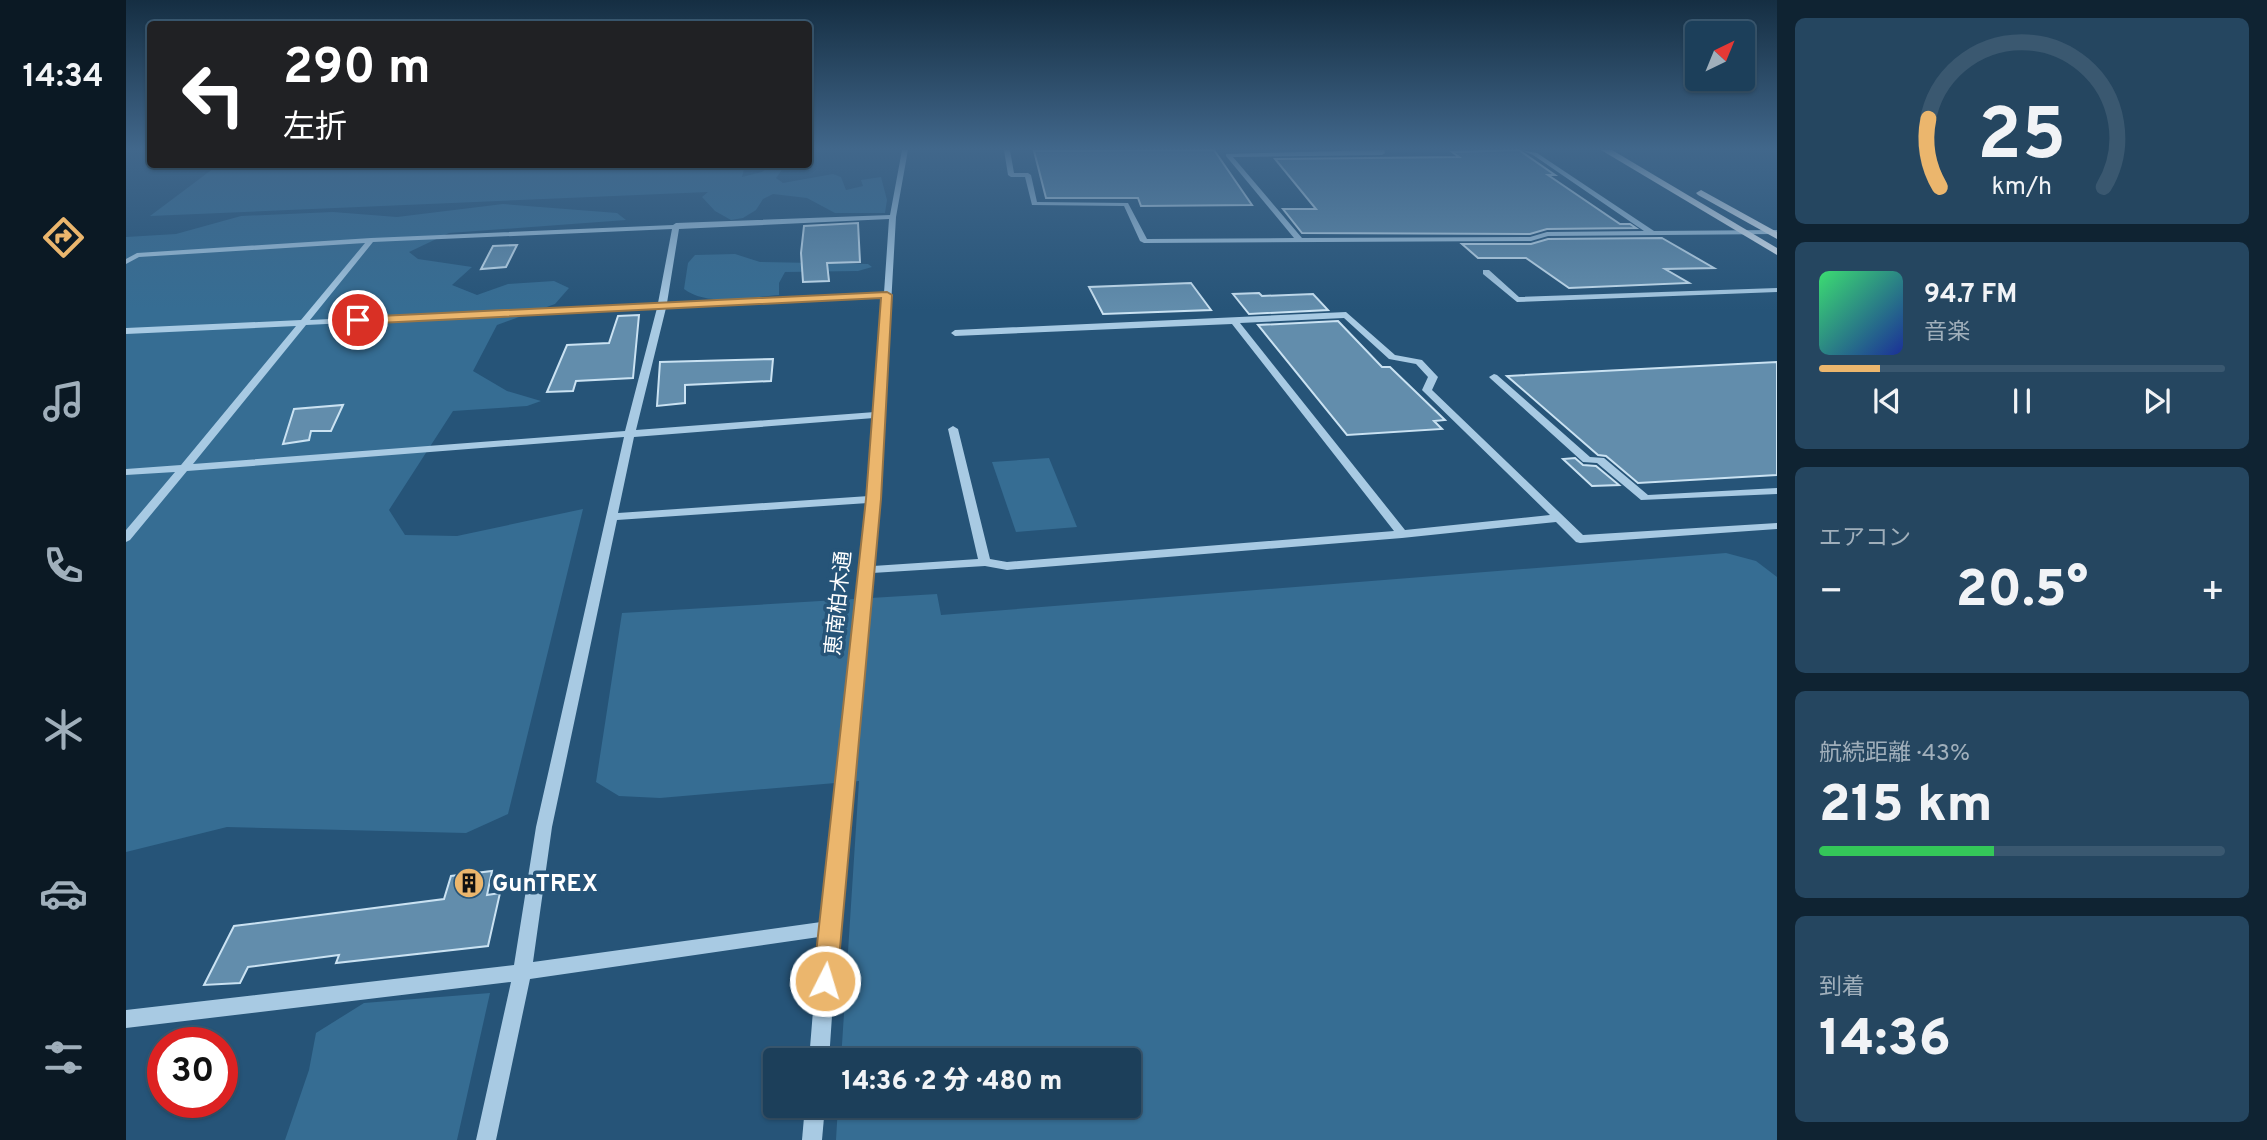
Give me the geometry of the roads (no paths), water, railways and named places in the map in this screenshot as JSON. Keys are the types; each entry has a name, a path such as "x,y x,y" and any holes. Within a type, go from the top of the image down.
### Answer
{"main road":[{"path":"1694,203 1777,252"},
{"path":"1720,203 1774,233"}],"street":[{"name":"恵南柏木通","path":"820,1048 829,928 874,499 895,203"},
{"path":"1034,203 1126,204 1144,241 1531,239 1547,234 1774,233"},
{"path":"1268,203 1300,240"},
{"path":"1608,203 1652,233"},
{"path":"126,262 136,255 371,240 893,216"},
{"path":"486,1140 522,972 544,827 630,433 662,306 676,225"},
{"path":"126,538 371,240"},
{"path":"1486,272 1517,300 1777,290"},
{"path":"126,331 887,295"},
{"path":"956,333 1346,315 1392,357 1419,362 1433,377 1427,390 1580,539 1777,526"},
{"path":"1234,321 1402,534"},
{"path":"1494,377 1587,460 1601,460 1645,498 1777,491"},
{"path":"126,472 880,415"},
{"path":"953,429 985,562"},
{"path":"611,517 874,499"},
{"path":"865,570 985,562 1007,566 1559,519"},
{"path":"126,1019 522,972 829,928"},
{"path":"812,1140 814,1118"}],"place":[{"name":"GunTREX","path":"469,883"}]}
